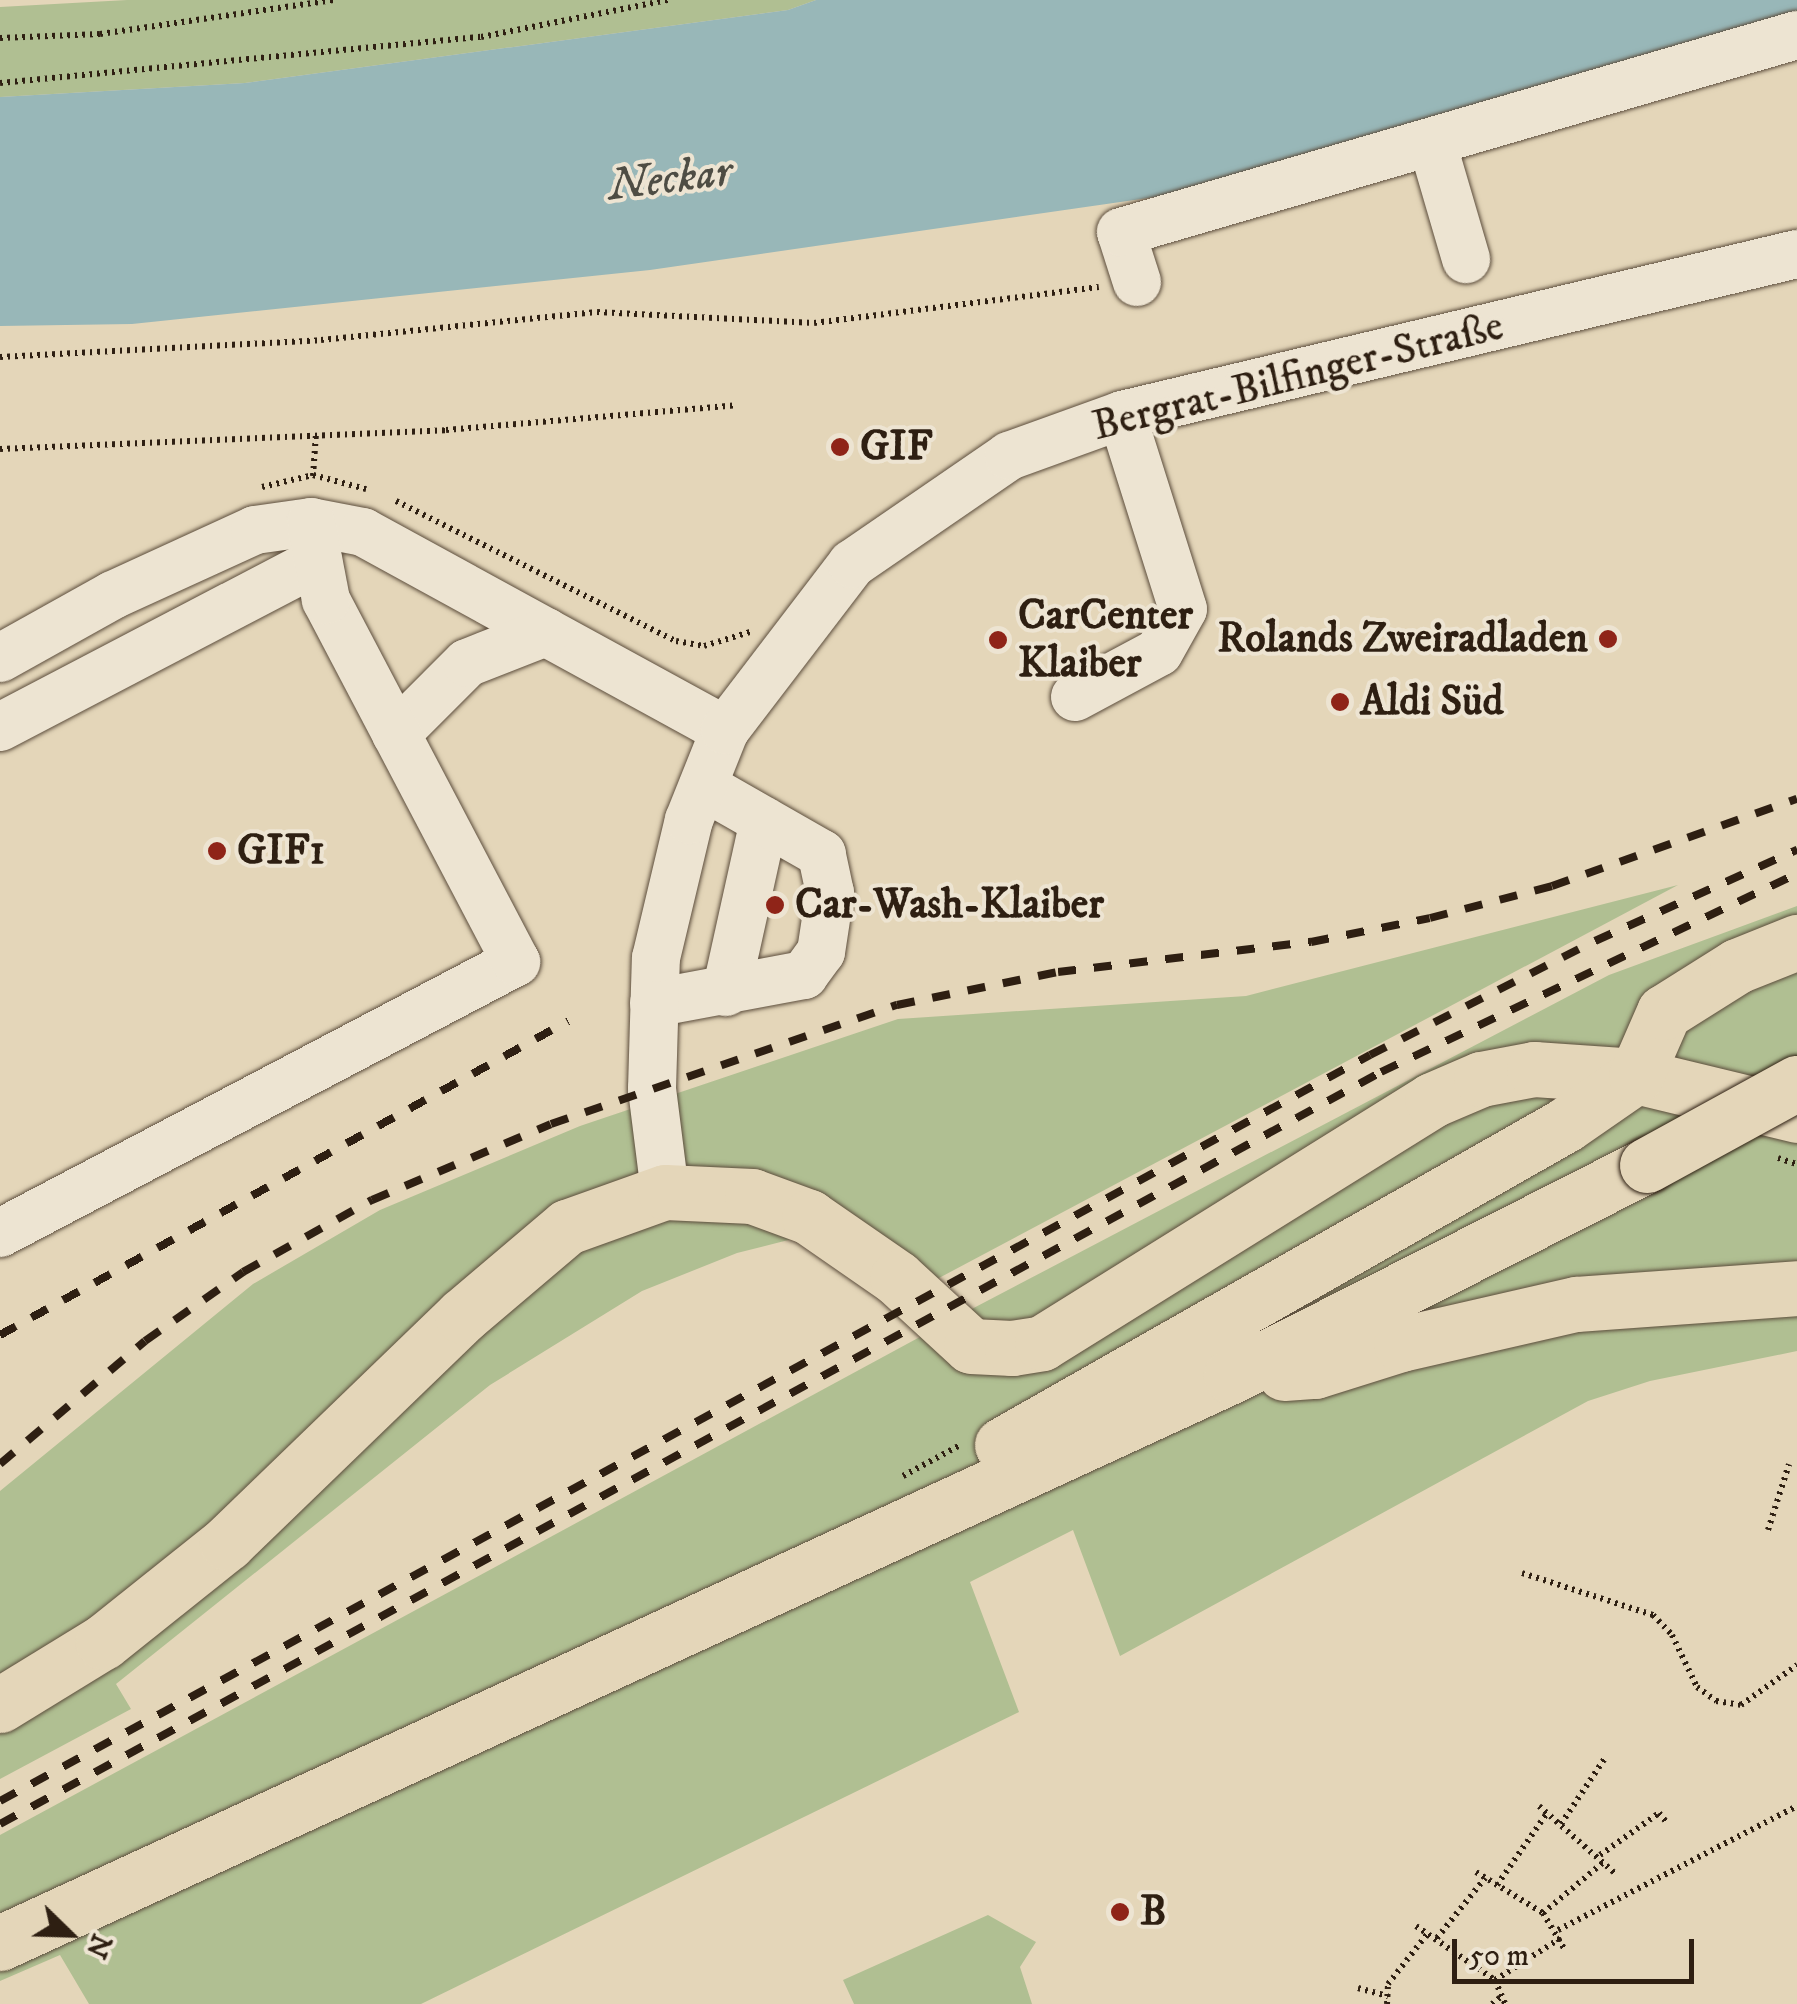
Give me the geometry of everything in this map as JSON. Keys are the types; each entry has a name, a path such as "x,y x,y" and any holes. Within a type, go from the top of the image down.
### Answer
{"main road":[{"path":"768,1594 906,1496 1565,1126 1636,1076 1664,1012 1736,966 1797,942"},
{"path":"0,1705 103,1642 227,1542 462,1316 566,1227 665,1192 752,1196 809,1216 897,1278 971,1346 1012,1348 1042,1343 1465,1086 1534,1068 1636,1076 1797,1114"},
{"path":"0,1943 768,1594 1231,1376 1647,1165 1797,1082"},
{"path":"1231,1376 1315,1371 1401,1344 1576,1304 1797,1288"}],"street":[{"path":"1137,282 1121,232 1433,146 1797,35"},
{"path":"1433,146 1466,258"},
{"name":"Bergrat-Bilfinger-Straße","path":"665,1192 652,1089 654,1003 668,894 725,730 852,564 1009,456 1122,415 1797,254"},
{"path":"1075,697 1159,652 1183,609 1122,415"},
{"path":"0,658 113,595 256,530 314,541"},
{"path":"0,727 314,541 363,532 725,730"},
{"path":"0,1233 516,962 326,600 314,541"},
{"path":"396,734 467,664 546,632"},
{"path":"654,1003 804,975 821,952 830,893 822,854 703,786"},
{"path":"726,992 764,821"}],"path":[{"path":"0,38 100,34 334,0"},
{"path":"0,83 481,37 668,0"},
{"path":"0,357 321,340 597,312 814,323 1137,282"},
{"path":"316,432 446,430 736,405"},
{"path":"0,449 322,435 316,432"},
{"path":"314,541 316,432"},
{"path":"886,1485 974,1438"},
{"path":"1768,1530 1789,1464"},
{"path":"1522,1573 1653,1615 1672,1635 1697,1687 1716,1701 1741,1704 1797,1665"},
{"path":"1561,1824 1605,1758"},
{"path":"1539,1806 1603,1858 1617,1875"},
{"path":"1558,1930 1797,1806"},
{"path":"1496,1885 1547,1813"},
{"path":"1543,1912 1660,1813 1666,1823"},
{"path":"1476,1872 1543,1912 1558,1930 1565,1950"},
{"path":"1437,1938 1485,1878"},
{"path":"1416,1926 1496,1980 1504,2000 1492,2004"},
{"path":"1358,1988 1388,2000 1388,1984 1428,1933"},
{"path":"1496,1980 1561,1938"}],"green space":[{"path":"127,0 816,0 788,10 245,83 0,97 0,7"},
{"path":"1678,885 907,1295 800,1237 737,1253 642,1291 490,1385 116,1684 131,1709 0,1779 0,1491 253,1284 380,1210 580,1126 898,1019 1246,996"},
{"path":"1797,906 1797,1351 1650,1381 1588,1401 1120,1656 1073,1530 970,1582 1019,1712 421,2004 89,2004 60,1955 0,1981 0,1835 966,1312 1609,975"},
{"path":"988,1915 1036,1942 1020,1967 1032,2004 854,2004 843,1980"}],"water":[{"name":"Neckar","path":"816,0 1797,0 1797,22 1176,194 650,270 132,324 0,326 0,97 245,83 788,10"}],"railway":[{"path":"0,1464 145,1341 243,1272 372,1200 551,1124 897,1005 1058,972 1311,942 1430,918 1552,886 1797,799"},
{"path":"0,1801 1370,1055 1595,941 1797,850"},
{"path":"0,1824 1381,1072 1797,874"},
{"path":"0,1335 568,1021"}],"place":[{"name":"GIF","path":"840,447"},
{"name":"Rolands Zweiradladen","path":"1608,639"},
{"name":"CarCenter Klaiber","path":"998,640"},
{"name":"Aldi Süd","path":"1340,702"},
{"name":"GIF1","path":"217,851"},
{"name":"Car-Wash-Klaiber","path":"775,905"},
{"name":"B","path":"1120,1912"}]}
